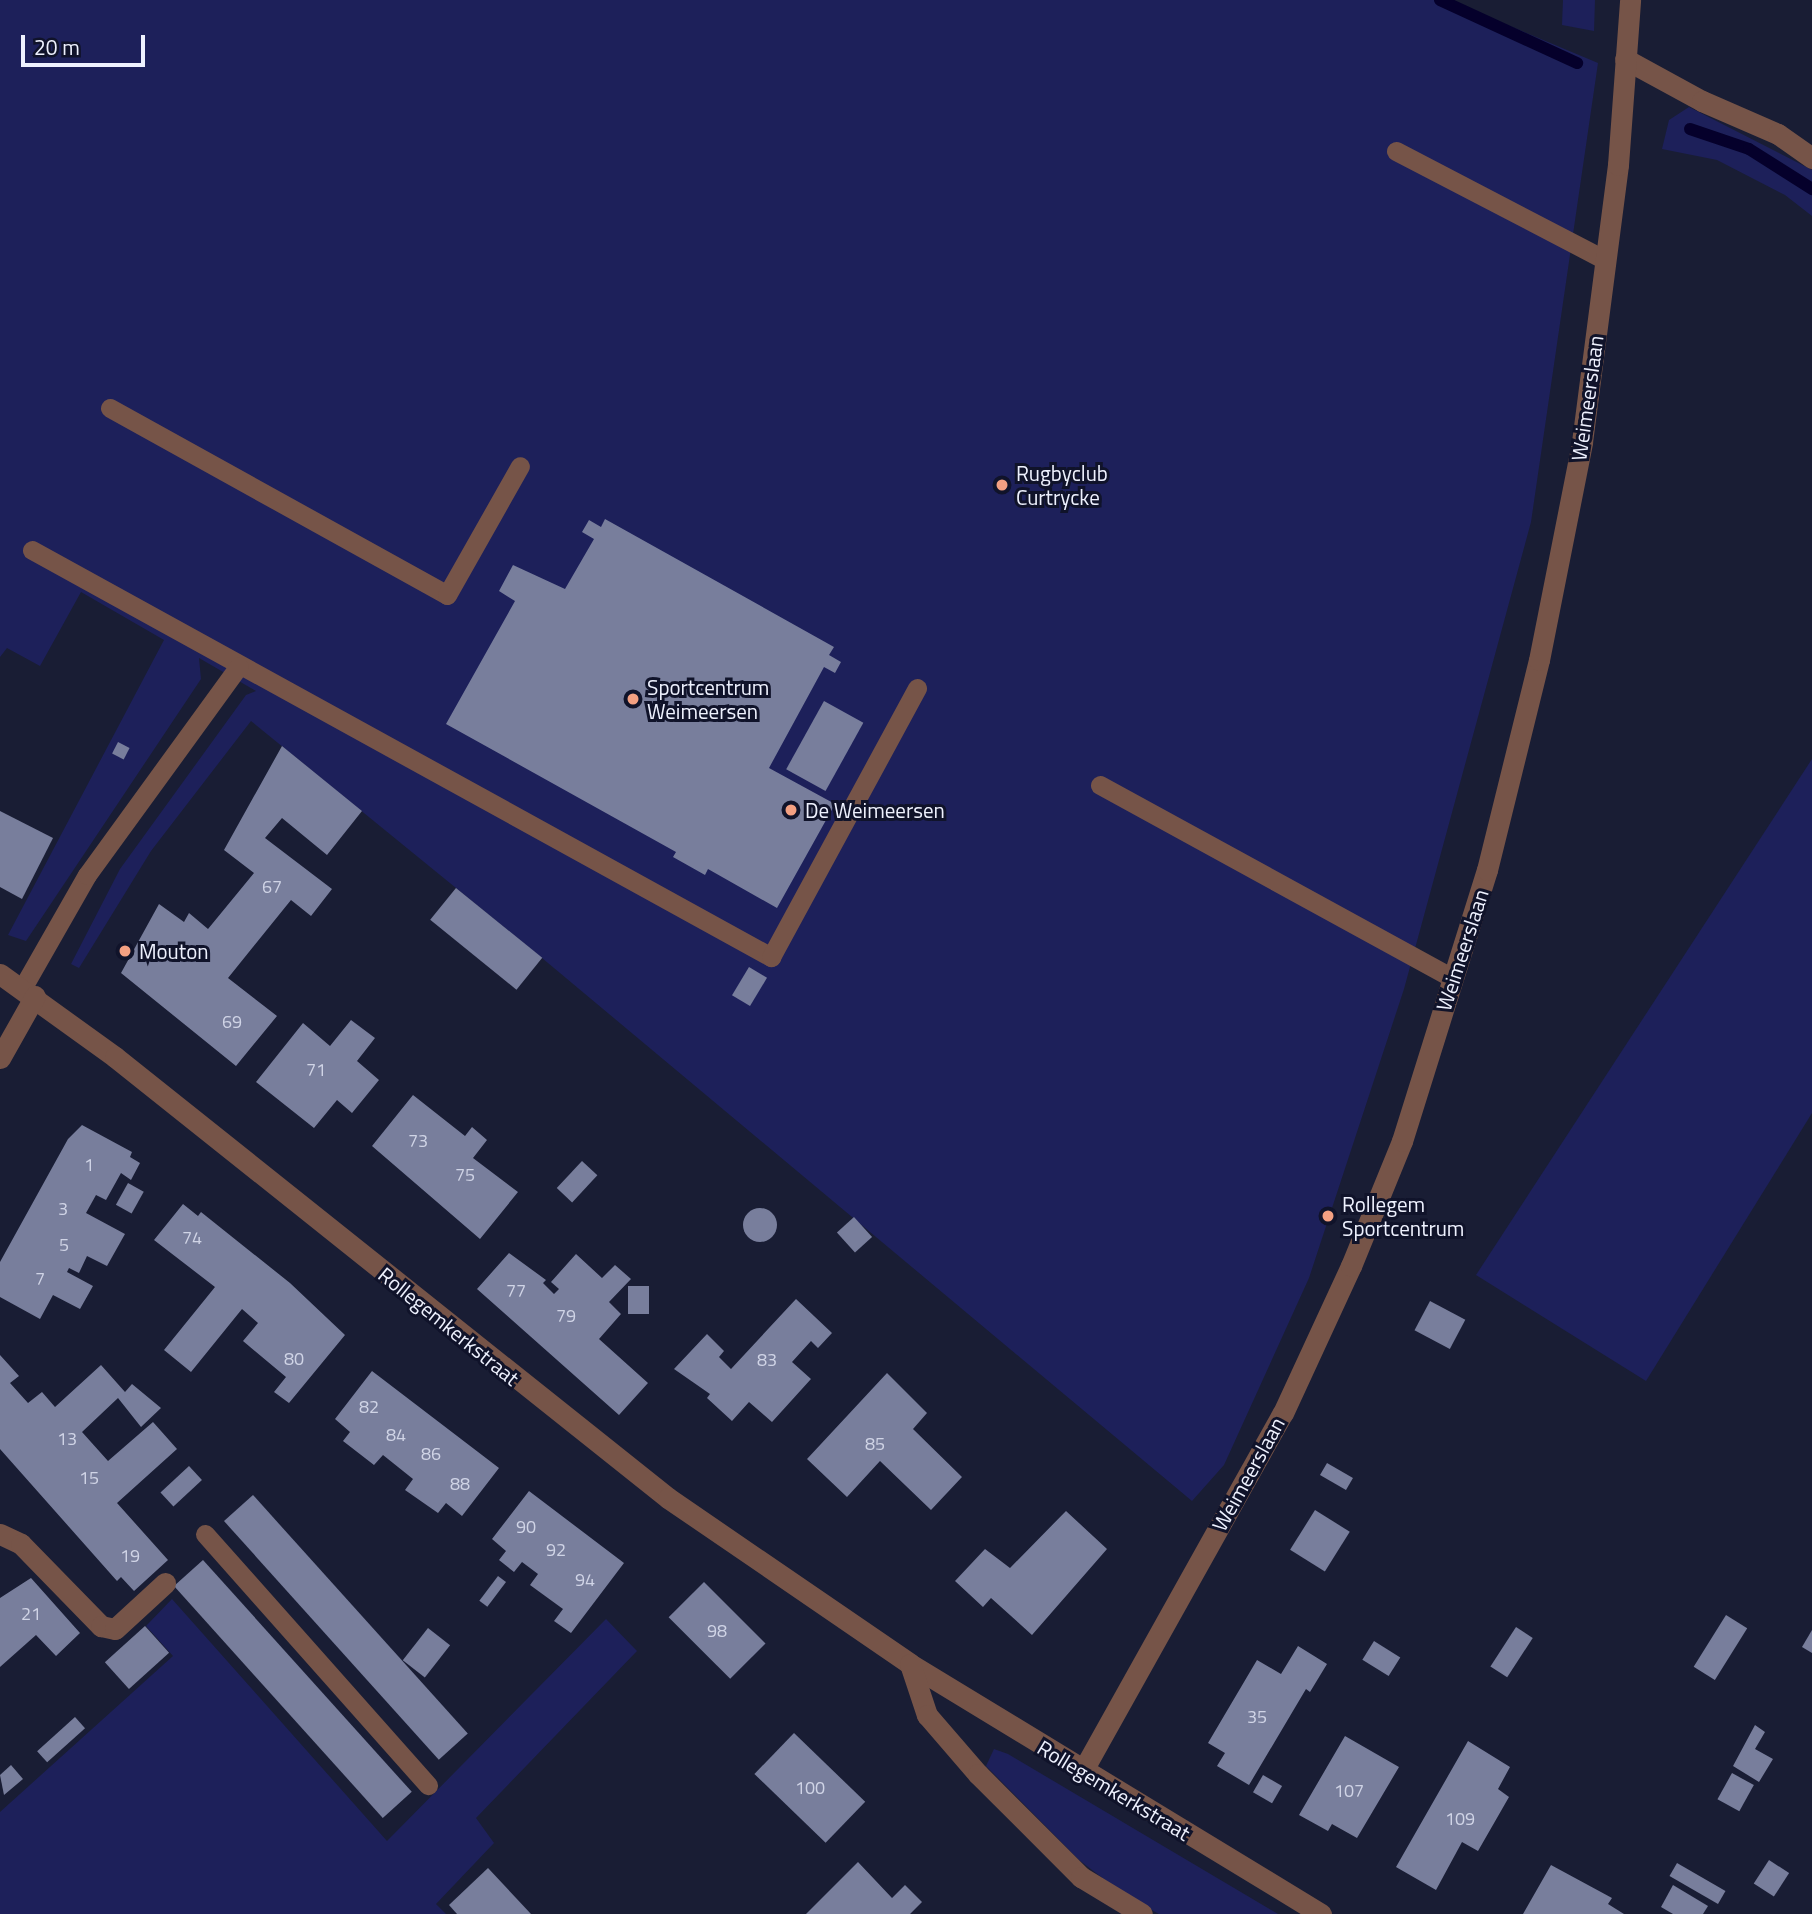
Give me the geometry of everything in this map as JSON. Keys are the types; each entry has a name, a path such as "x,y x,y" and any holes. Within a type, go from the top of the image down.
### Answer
{"street":[{"name":"Weimeerslaan","path":"1082,1772 1283,1413 1402,1141 1487,870 1539,660 1582,442 1605,260 1630,0"},
{"path":"1625,59 1702,101 1778,134 1812,158"},
{"name":"Rollegemkerkstraat","path":"0,974 29,992 593,1442 910,1664 1082,1772 1321,1914"},
{"path":"0,1058 29,992"},
{"path":"0,1534 21,1544 101,1626 116,1629 165,1583"},
{"path":"910,1664 927,1715 978,1774 1081,1877 1142,1914"}],"lane":[{"path":"1396,151 1605,260"},
{"path":"110,408 447,595 520,466"},
{"path":"32,550 771,957 917,688"},
{"path":"29,992 87,875 239,666"},
{"path":"1100,785 1452,978"},
{"path":"205,1534 428,1785"}],"shaded area":[{"path":"0,0 1448,0 1598,63 1531,522 1404,989 1309,1278 1224,1465 1192,1501 542,958 251,721 151,851 79,968 71,964 120,869 246,695 256,691 199,658 201,679 26,941 8,935 164,640 81,592 40,666 7,648 0,657"},
{"path":"1563,0 1595,0 1594,31 1562,25"},
{"path":"1689,107 1812,170 1812,216 1785,195 1717,160 1662,149 1669,120"},
{"path":"1812,759 1812,1113 1646,1381 1476,1275"},
{"path":"172,1599 387,1841 606,1619 637,1651 476,1818 494,1843 436,1904 446,1914 0,1914 0,1812 173,1656 146,1626"},
{"path":"994,1749 1008,1754 1278,1914 1159,1914 1126,1896 1079,1860 986,1766"}],"building":[{"name":"Sportcentrum Weimeersen","path":"605,519 834,647 829,655 841,662 835,673 824,667 769,768 835,804 777,908 708,869 705,875 673,857 676,852 446,724 515,601 499,591 513,565 565,589 594,539 582,532 589,520 601,527"},
{"path":"824,701 863,723 826,791 786,769"},
{"path":"118,742 130,748 124,759 112,754"},
{"path":"282,746 362,811 327,855 282,818 265,838 332,889 311,916 291,900 228,978 277,1016 236,1066 121,973 159,904 184,922 189,913 208,929 254,873 224,850"},
{"path":"0,811 53,838 22,899 0,887"},
{"path":"456,888 542,958 516,990 430,920"},
{"path":"749,967 767,978 750,1006 732,995"},
{"path":"351,1020 375,1038 357,1061 379,1080 352,1113 337,1100 314,1128 256,1082 303,1023 330,1046"},
{"path":"413,1095 465,1136 472,1127 487,1140 473,1158 518,1192 480,1239 372,1146"},
{"path":"82,1125 132,1152 130,1157 140,1163 131,1180 121,1173 106,1200 96,1195 86,1213 125,1234 107,1266 87,1256 79,1273 69,1268 67,1272 93,1286 80,1309 53,1295 40,1319 0,1297 0,1262 68,1139"},
{"path":"582,1161 597,1175 572,1202 557,1188"},
{"path":"128,1183 144,1192 132,1214 116,1205"},
{"path":"183,1204 198,1216 201,1212 290,1283 345,1335 289,1403 274,1392 286,1377 243,1341 258,1323 242,1309 191,1372 164,1350 215,1287 154,1240"},
{"path":"760,1208 772,1213 777,1225 772,1237 760,1242 748,1237 743,1225 748,1213"},
{"path":"854,1217 872,1237 855,1252 837,1232"},
{"path":"509,1253 546,1280 543,1283 554,1294 559,1289 551,1282 576,1254 602,1278 615,1265 631,1279 609,1302 621,1314 599,1339 648,1383 619,1415 477,1289"},
{"path":"628,1286 649,1286 649,1314 628,1314"},
{"path":"796,1299 832,1333 818,1348 811,1341 792,1362 811,1379 772,1422 749,1402 732,1421 707,1398 710,1394 674,1369 707,1334 724,1351 719,1357 731,1369"},
{"path":"1430,1301 1465,1320 1450,1349 1415,1330"},
{"path":"0,1355 19,1376 10,1383 28,1403 42,1392 55,1407 101,1365 125,1392 132,1384 161,1408 141,1427 118,1398 82,1432 108,1461 153,1422 177,1449 117,1503 168,1560 134,1591 121,1577 117,1581 0,1449"},
{"path":"372,1371 499,1468 462,1516 446,1503 438,1513 405,1490 413,1479 383,1455 374,1465 343,1441 350,1432 335,1419"},
{"path":"887,1373 927,1413 913,1429 962,1477 931,1510 880,1461 847,1497 807,1459"},
{"path":"1327,1463 1353,1478 1346,1490 1320,1475"},
{"path":"189,1466 202,1480 173,1506 160,1493"},
{"path":"529,1491 624,1563 571,1633 554,1621 563,1609 530,1585 538,1574 522,1562 514,1572 499,1560 506,1551 492,1539"},
{"path":"253,1495 468,1734 439,1760 224,1521"},
{"path":"1315,1510 1350,1532 1325,1572 1290,1550"},
{"path":"1066,1511 1107,1549 1032,1635 991,1598 983,1607 955,1581 985,1549 1010,1568"},
{"path":"203,1560 412,1792 383,1818 174,1586"},
{"path":"498,1576 506,1582 487,1607 479,1601"},
{"path":"31,1578 80,1633 56,1656 36,1635 0,1667 0,1598"},
{"path":"704,1582 766,1644 730,1679 669,1617"},
{"path":"1726,1615 1747,1628 1715,1680 1694,1667"},
{"path":"145,1626 169,1653 129,1689 105,1662"},
{"path":"1516,1627 1533,1638 1507,1677 1490,1666"},
{"path":"428,1628 450,1645 425,1678 403,1660"},
{"path":"1812,1630 1812,1653 1802,1647"},
{"path":"1374,1641 1400,1657 1389,1676 1362,1660"},
{"path":"1298,1646 1327,1664 1310,1692 1306,1689 1249,1785 1217,1766 1225,1753 1208,1743 1257,1660 1281,1674"},
{"path":"75,1717 85,1728 47,1762 37,1751"},
{"path":"1755,1725 1765,1732 1755,1749 1773,1759 1759,1782 1733,1766"},
{"path":"794,1733 865,1802 826,1843 754,1774"},
{"path":"1345,1736 1399,1767 1357,1838 1332,1824 1328,1831 1299,1815"},
{"path":"1468,1741 1510,1767 1498,1789 1509,1797 1478,1851 1462,1842 1436,1890 1396,1867"},
{"path":"11,1765 23,1779 4,1795 0,1775"},
{"path":"1732,1773 1754,1785 1739,1811 1717,1799"},
{"path":"1263,1775 1282,1786 1272,1803 1253,1792"},
{"path":"1769,1860 1789,1873 1774,1897 1754,1883"},
{"path":"858,1862 892,1898 905,1885 922,1902 910,1914 806,1914"},
{"path":"1677,1863 1725,1891 1718,1904 1670,1876"},
{"path":"1551,1865 1612,1898 1608,1904 1624,1914 1523,1914"},
{"path":"488,1868 531,1914 457,1914 449,1905"},
{"path":"1673,1885 1708,1906 1703,1914 1673,1914 1661,1907"}],"waterway":[{"path":"1440,0 1577,63"},
{"path":"1690,129 1749,149 1812,189"}],"place":[{"name":"Rugbyclub Curtrycke","path":"1002,485"},
{"name":"Sportcentrum Weimeersen","path":"633,699"},
{"name":"De Weimeersen","path":"791,810"},
{"name":"Mouton","path":"125,951"},
{"name":"Rollegem Sportcentrum","path":"1328,1216"}]}
